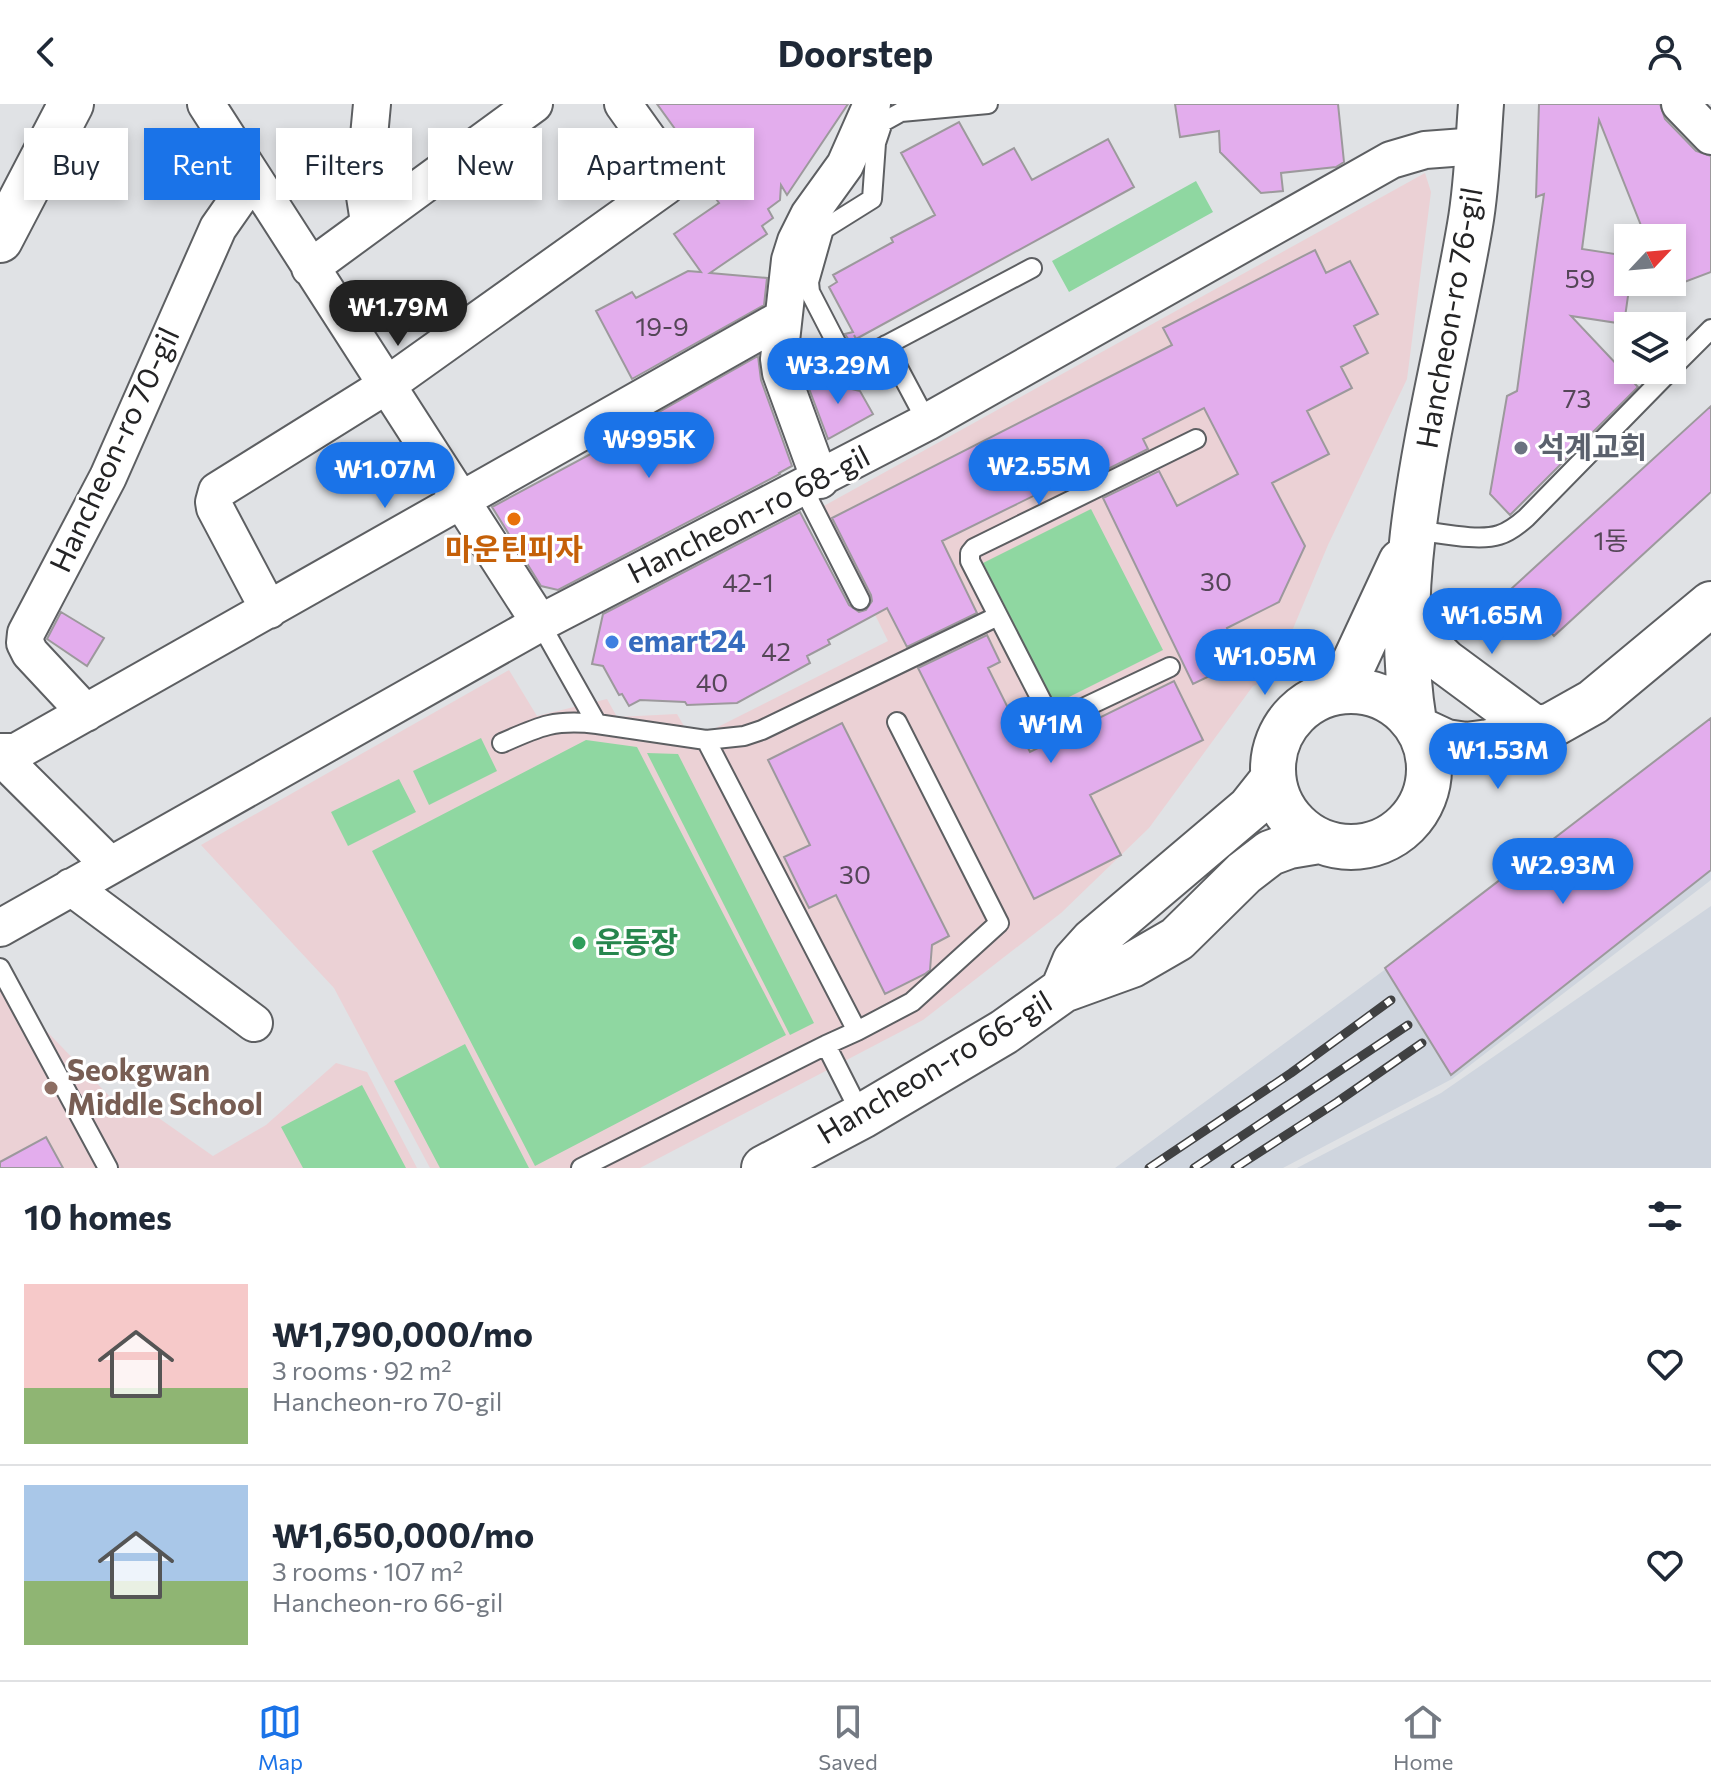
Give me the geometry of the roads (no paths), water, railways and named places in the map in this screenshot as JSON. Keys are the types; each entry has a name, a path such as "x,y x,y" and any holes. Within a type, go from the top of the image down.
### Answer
{"main road":[{"path":"0,240 71,104"},
{"name":"Hancheon-ro 76-gil","path":"1412,530 1471,221 1479,125"},
{"path":"1412,530 1407,667 1416,725 1426,745 1430,771 1426,792 1412,820 1392,837 1367,847 1341,848 1319,841 1295,825 1280,804 1273,779 1274,754 1283,729 1299,710 1326,695 1354,663 1392,584 1412,530"},
{"path":"1426,792 1537,730 1572,716 1711,604"},
{"path":"1407,611 1416,634 1445,662 1537,730"},
{"path":"1326,695 1346,690 1371,693 1395,703 1432,738 1466,745 1537,730"},
{"path":"1063,990 1082,952 1250,808 1273,779"},
{"path":"1063,990 1132,965 1177,939 1244,873 1270,853 1319,841"},
{"name":"Hancheon-ro 66-gil","path":"764,1168 862,1116 1004,1032 1063,990"}],"street":[{"path":"206,104 221,128"},
{"path":"369,222 364,190 372,104"},
{"path":"310,268 534,104"},
{"path":"269,610 215,508 217,491 387,385 670,182 672,174 668,167 623,104"},
{"path":"1680,104 1711,136"},
{"path":"812,484 779,359 790,260 809,215 845,165 864,109"},
{"name":"Hancheon-ro 68-gil","path":"0,928 540,623 927,422 1391,160 1425,150 1479,125"},
{"path":"260,189 540,623"},
{"name":"Hancheon-ro 70-gil","path":"86,713 30,653 25,643 26,633 108,477 218,228 238,200"},
{"path":"0,754 16,752 783,318"},
{"path":"0,754 110,865"},
{"path":"71,887 254,1023"}],"lane":[{"path":"988,104 901,112 890,117 878,132 872,199 824,229 809,282 810,292 841,352 855,359 1032,268"},
{"path":"1686,354 1711,329"},
{"path":"886,345 927,422"},
{"path":"1412,530 1483,537 1508,531 1526,518 1656,384"},
{"path":"1170,667 1060,719 1053,719 970,561 972,550 1196,439"},
{"path":"812,484 860,600"},
{"path":"502,743 565,721 706,740 726,739 762,730 998,616"},
{"path":"540,623 597,724"},
{"path":"581,1168 912,1002 999,923 897,722"},
{"path":"706,740 857,1031"},
{"path":"0,968 108,1168"},
{"path":"826,1045 862,1116"}],"railway":[{"path":"1149,1168 1291,1073 1391,1000"},
{"path":"1194,1168 1408,1025"},
{"path":"1235,1168 1422,1043"}],"place":[{"name":"석계교회","path":"1521,448"},
{"name":"마운틴피자","path":"514,519"},
{"name":"emart24","path":"612,642"},
{"name":"운동장","path":"579,943"},
{"name":"Seokgwan Middle School","path":"51,1088"}]}
